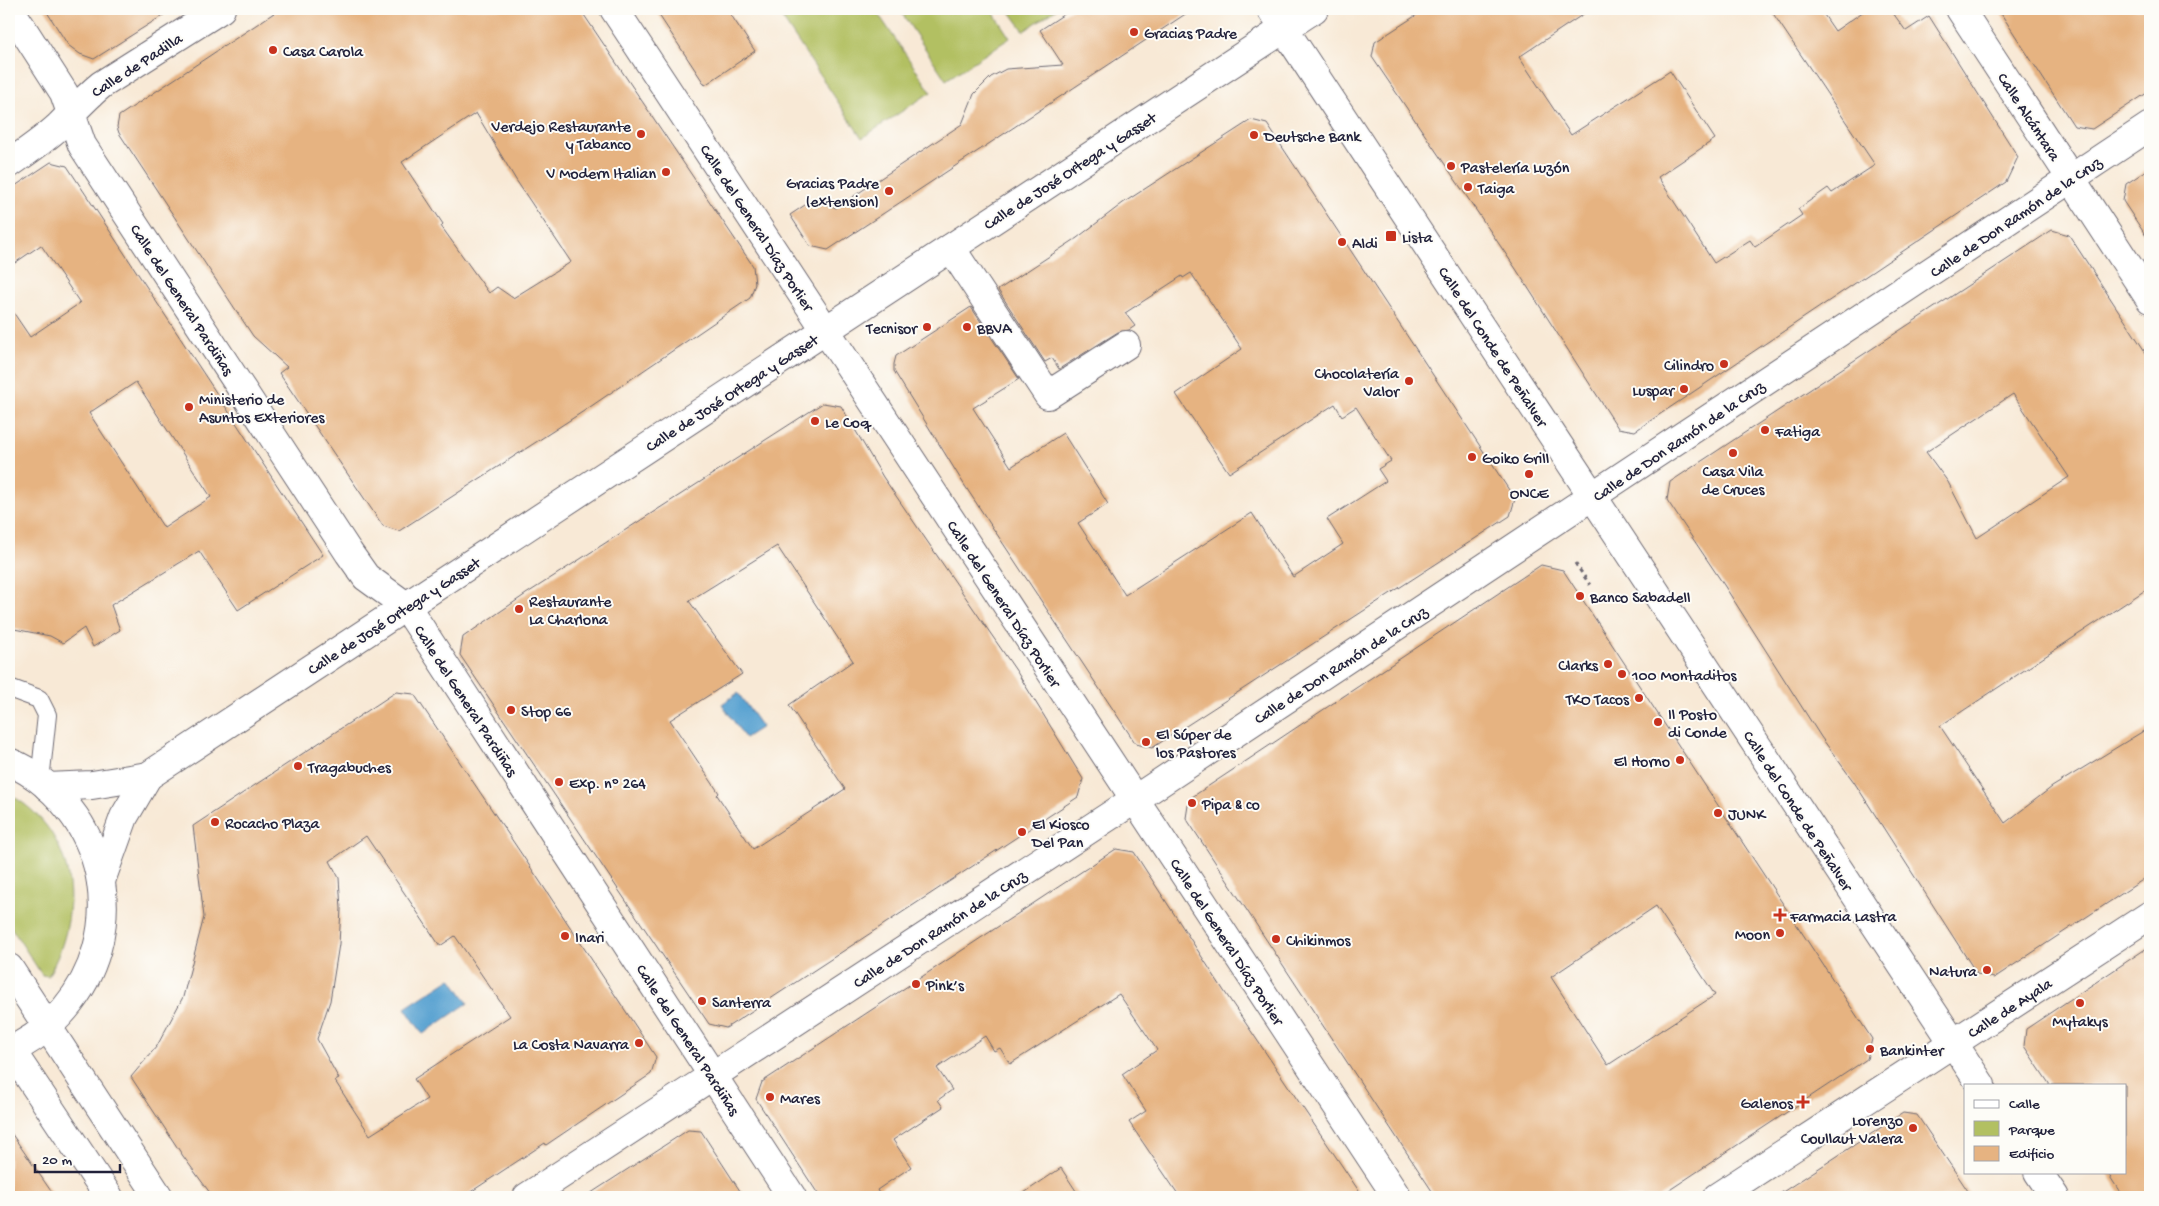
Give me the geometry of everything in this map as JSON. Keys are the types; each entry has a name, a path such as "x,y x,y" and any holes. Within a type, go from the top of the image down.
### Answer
{"street":[{"name":"Calle del General Pardiñas","path":"10,9 64,93 82,145 349,553 366,577 406,606 792,1197"},
{"name":"Calle de Padilla","path":"9,164 35,146 101,85 221,9"},
{"name":"Calle del General Díaz Porlier","path":"614,9 1396,1197"},
{"name":"Calle de José Ortega y Gasset","path":"44,784 92,786 148,776 951,248 1278,18 1314,9"},
{"name":"Calle Alcántara","path":"1960,9 2150,300"},
{"name":"Calle del Conde de Peñalver","path":"1278,18 1980,1084"},
{"name":"Calle de Don Ramón de la Cruz","path":"526,1197 1134,800 2150,126"},
{"path":"951,248 1048,395 1126,345"},
{"path":"9,762 44,784 68,806 83,829 94,854 102,881 103,914 98,946 87,976 70,1004 31,1040 9,1050 109,1197"},
{"name":"Calle de José Ortega y Gasset","path":"102,881 124,817 148,776"},
{"name":"Calle de Ayala","path":"1717,1197 2150,914"},
{"path":"9,968 159,1197"},
{"path":"2039,1174 2055,1197"}],"lane":[{"path":"9,688 39,699 47,715 44,784"}],"path":[{"path":"1575,563 1590,585"}],"green space":[{"path":"776,9 875,9 931,92 862,138"},
{"path":"899,9 991,9 1010,38 946,80"},
{"path":"1008,9 1056,9 1024,31"},
{"path":"9,794 32,810 49,829 61,851 68,875 70,900 67,926 60,951 48,976 42,975 9,924"}],"water":[{"path":"738,693 762,727 745,738 722,704"},
{"path":"451,978 468,1003 423,1034 405,1008"}],"building":[{"path":"45,9 173,9 94,59 80,54 68,45"},
{"path":"280,9 580,9 753,266 755,284 750,298 587,409 399,531 383,526 279,373 287,367 253,336 119,133 117,127 119,116","holes":["476,113 516,180 571,262 513,298 497,287 489,293 441,226 443,224 402,162"]},
{"path":"655,9 727,9 755,51 705,85"},
{"path":"1072,9 1193,9 828,250 810,246 790,215 814,199 836,208 962,124 974,94 991,77 1006,69 1063,65 1040,30"},
{"path":"1426,9 1591,9 1519,57 1571,135 1670,71 1715,139 1658,177 1714,263 1750,240 1755,247 1802,215 1798,209 1828,188 1832,193 1875,165 1770,9 1820,9 1835,31 1867,9 1890,9 1906,31 1929,16 2018,157 2006,182 1635,431 1618,428 1516,269 1372,57 1375,42"},
{"path":"1998,9 2150,9 2150,91 2092,129 2074,126"},
{"path":"1251,120 1267,124 1515,499 1510,516 1152,748 1136,744 965,486 894,371 894,364 896,356 971,307 1019,379 973,408 1011,467 1063,433 1108,504 1078,523 1125,595 1252,513 1293,577 1343,544 1327,519 1386,481 1378,469 1391,461 1356,407 1342,416 1335,404 1229,473 1176,394 1242,349 1191,273 1183,278 1182,276 1125,313 1135,326 1129,330 1118,332 1059,369 1052,358 1045,362 998,290 1077,238 1123,203"},
{"name":"Ministerio de Asuntos Exteriores","path":"51,162 67,166 323,555 238,610 199,551 111,605 120,630 93,647 84,628 63,643 50,636 9,628 9,306 30,337 80,303 41,245 9,267 9,190","holes":["136,382 211,497 164,528 89,413"]},
{"path":"2150,168 2150,242 2123,201 2126,184"},
{"path":"2052,230 2069,235 2150,359 2150,587 1940,726 2005,823 2052,787 2150,727 2150,875 1994,978 1977,974 1854,782 1821,737 1667,500 1670,482","holes":["2013,394 2069,477 1977,538 1948,482 1926,452"]},
{"path":"823,403 841,406 883,477 1017,672 1083,779 1078,797 726,1028 709,1024 460,655 463,637 526,594","holes":["777,546 853,661 789,705 845,789 753,849 717,795 719,793 670,720 742,674 689,601"]},
{"path":"1541,565 1563,570 1872,1039 1867,1059 1659,1197 1436,1197 1186,818 1189,799","holes":["1656,906 1715,995 1608,1065 1551,977"]},
{"path":"396,692 414,694 656,1057 651,1074 546,1145 545,1143 463,1197 213,1197 183,1156 131,1077 157,1046 183,997 204,917 193,826","holes":["366,836 440,946 455,936 510,1016 414,1079 427,1099 370,1135 335,1081 339,1079 317,1039 330,1001 339,944 341,909 339,878 330,861"]},
{"path":"1116,849 1134,852 1224,991 1363,1197 1180,1197 1129,1122 1146,1111 1122,1074 1157,1050 1119,994 1010,1064 1000,1048 994,1051 985,1036 937,1068 952,1090 938,1100 943,1107 893,1140 911,1167 877,1190 881,1197 820,1197 756,1099 762,1082"},
{"path":"2150,946 2150,1197 2123,1197 2108,1174 2126,1174 2126,1084 2049,1084 2024,1046 2026,1029"},
{"path":"1903,1113 1917,1115 1972,1197 1775,1197"},
{"path":"9,1130 55,1197 9,1197"},
{"path":"688,1130 701,1131 744,1197 585,1197"},
{"path":"1061,1168 1080,1197 1018,1197"}],"place":[{"name":"Gracias Padre","path":"1134,32"},
{"name":"Casa Carola","path":"273,50"},
{"name":"Verdejo Restaurante y Tabanco","path":"641,134"},
{"name":"Deutsche Bank","path":"1254,135"},
{"name":"Pastelería Luzón","path":"1451,166"},
{"name":"V Modern Italian","path":"666,172"},
{"name":"Taiga","path":"1468,187"},
{"name":"Gracias Padre (extension)","path":"889,191"},
{"name":"Lista","path":"1391,236"},
{"name":"Aldi","path":"1342,242"},
{"name":"Tecnisor","path":"927,327"},
{"name":"BBVA","path":"967,327"},
{"name":"Cilindro","path":"1724,364"},
{"name":"Chocolatería Valor","path":"1409,381"},
{"name":"Luspar","path":"1684,389"},
{"name":"Ministerio de Asuntos Exteriores","path":"189,407"},
{"name":"Le Coq","path":"815,421"},
{"name":"Fatiga","path":"1765,430"},
{"name":"Casa Vila de Cruces","path":"1733,453"},
{"name":"Goiko Grill","path":"1472,457"},
{"name":"ONCE","path":"1529,474"},
{"name":"Banco Sabadell","path":"1580,596"},
{"name":"Restaurante La Charlona","path":"519,609"},
{"name":"Clarks","path":"1608,664"},
{"name":"100 Montaditos","path":"1622,674"},
{"name":"TKO Tacos","path":"1639,698"},
{"name":"Stop 66","path":"511,710"},
{"name":"Il Posto di Conde","path":"1658,722"},
{"name":"El Súper de los Pastores","path":"1146,742"},
{"name":"El Horno","path":"1680,760"},
{"name":"Tragabuches","path":"298,766"},
{"name":"Exp. nº 264","path":"559,782"},
{"name":"Pipa & co","path":"1192,803"},
{"name":"JUNK","path":"1718,813"},
{"name":"Rocacho Plaza","path":"215,822"},
{"name":"El Kiosco Del Pan","path":"1022,832"},
{"name":"Farmacia Lastra","path":"1780,915"},
{"name":"Moon","path":"1780,933"},
{"name":"Inari","path":"565,936"},
{"name":"Chikinmos","path":"1276,939"},
{"name":"Natura","path":"1987,970"},
{"name":"Pink’s","path":"916,984"},
{"name":"Santerra","path":"702,1001"},
{"name":"Mytakys","path":"2080,1003"},
{"name":"La Costa Navarra","path":"639,1043"},
{"name":"Bankinter","path":"1870,1049"},
{"name":"Mares","path":"770,1097"},
{"name":"Galenos","path":"1803,1102"},
{"name":"Lorenzo Coullaut Valera","path":"1913,1128"}]}
